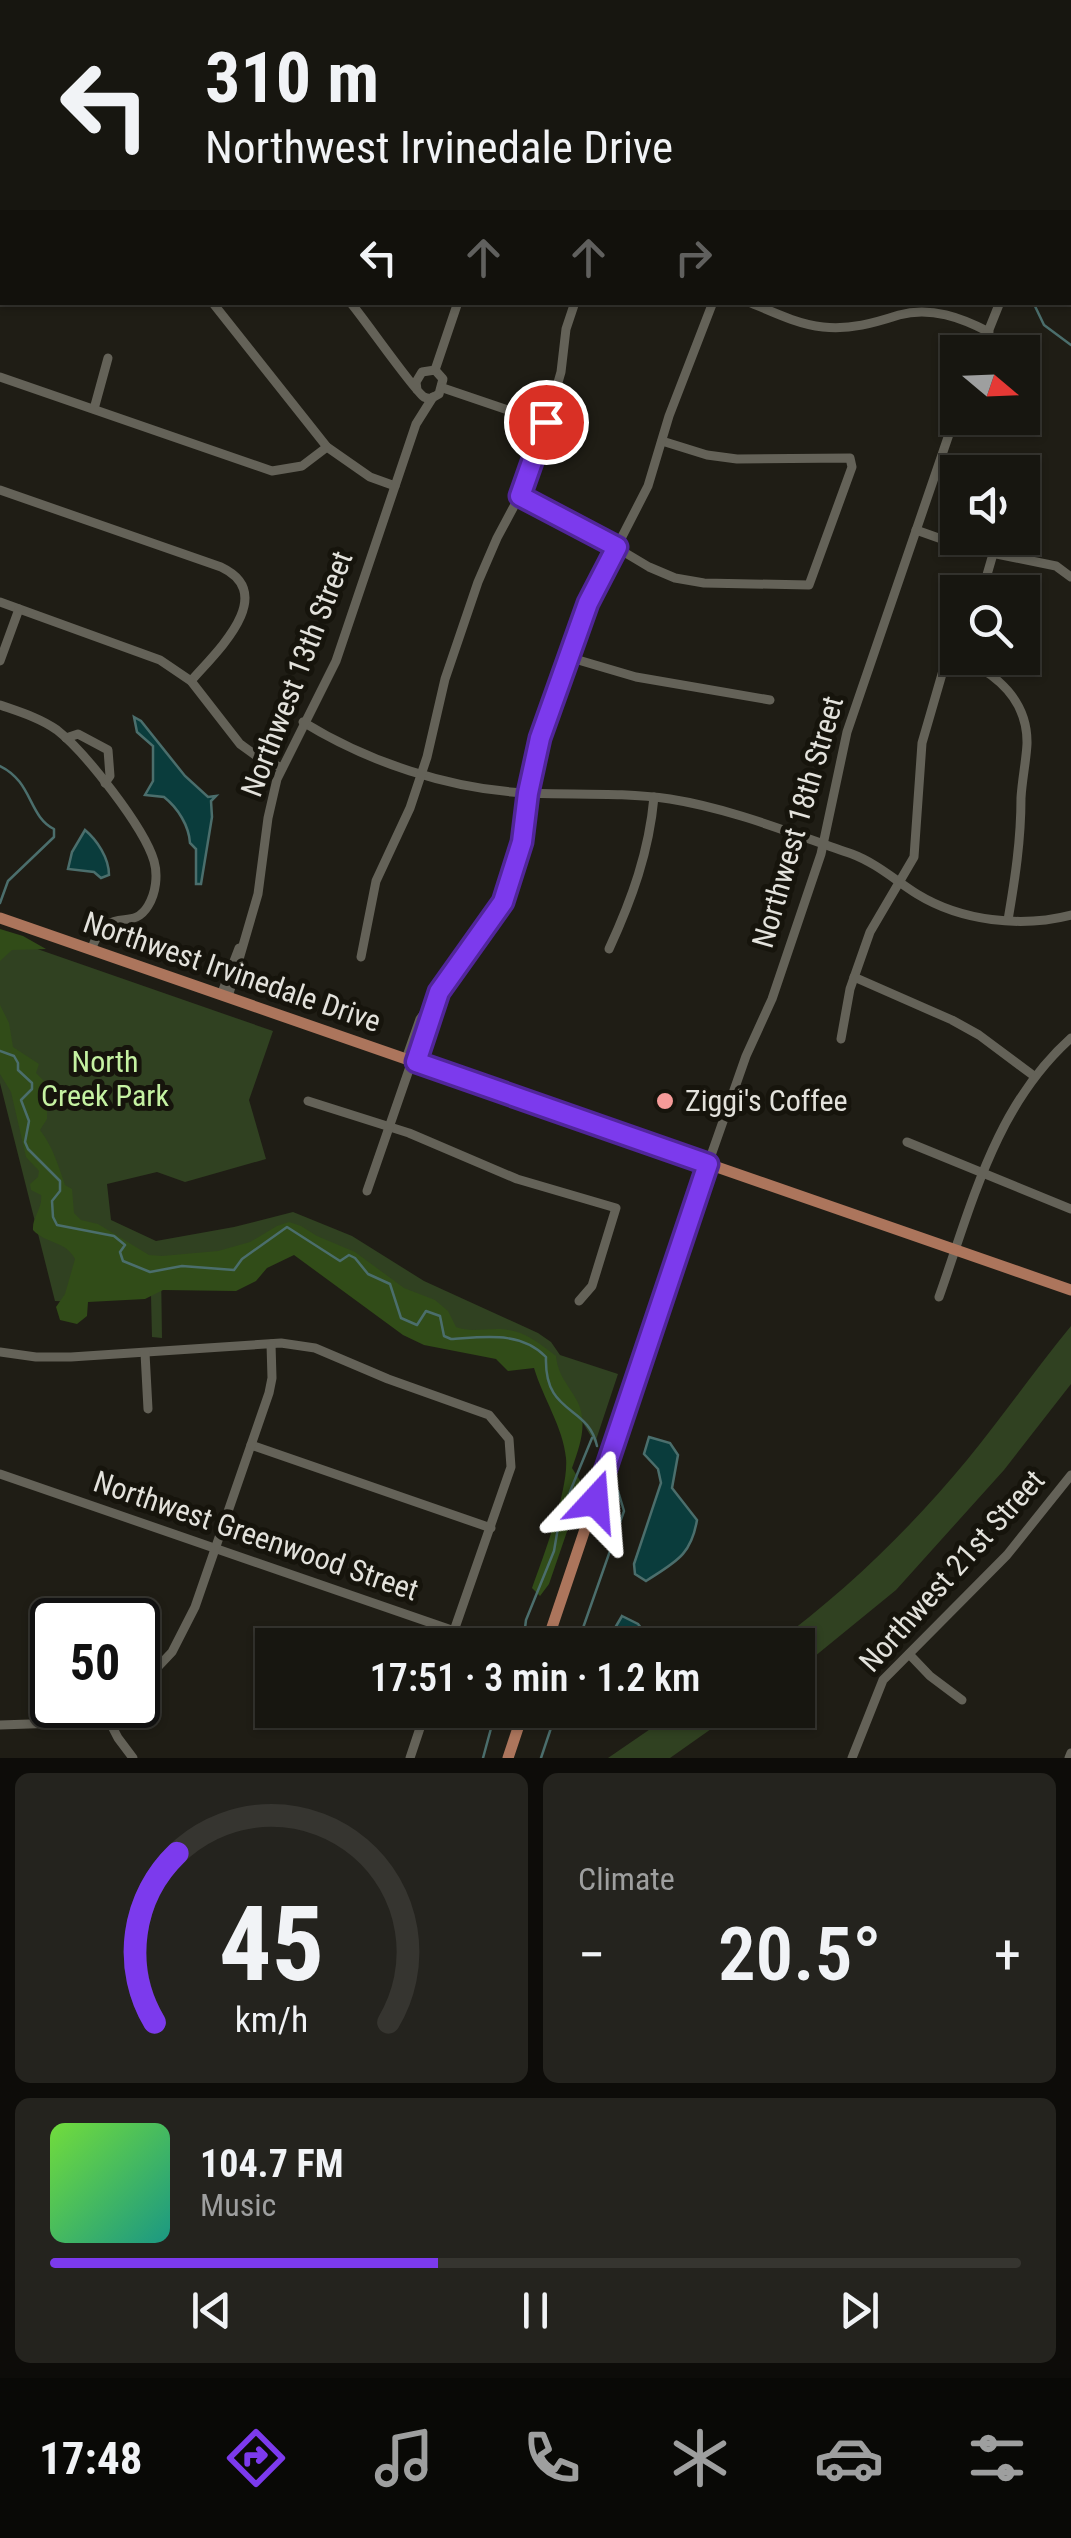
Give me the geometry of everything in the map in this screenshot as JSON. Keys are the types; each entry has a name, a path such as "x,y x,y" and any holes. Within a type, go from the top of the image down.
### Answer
{"main road":[{"name":"Northwest Irvinedale Drive","path":"0,918 1071,1290"},
{"name":"Northwest 18th Street","path":"552,1628 708,1164"},
{"path":"508,1758 518,1728"}],"street":[{"path":"214,305 327,447 370,477 395,486"},
{"path":"352,305 418,391 433,398 444,388"},
{"path":"435,370 457,305"},
{"path":"361,957 376,881 402,830 422,773 445,679 478,582 496,538 520,496 546,422 574,305"},
{"path":"367,1192 411,1061 420,1020 503,902 522,842 540,738 568,657 588,603 648,486 669,416 712,305"},
{"path":"756,305 796,322 824,327 852,327 914,308 951,315 989,332"},
{"path":"988,335 999,305"},
{"path":"94,409 108,358"},
{"path":"396,360 422,372 435,370"},
{"path":"435,370 443,379 444,388"},
{"path":"418,391 416,382 422,372"},
{"path":"0,377 272,471 302,466 327,447"},
{"path":"444,388 546,422"},
{"name":"Northwest 13th Street","path":"416,424 418,391"},
{"name":"Northwest 13th Street","path":"224,996 232,961 258,894 268,818 282,768 336,661 416,424 433,398"},
{"name":"Northwest 18th Street","path":"708,1164 746,1056 772,999 824,844 847,732 949,435"},
{"path":"520,496 649,567 690,581 809,585 852,467 850,458 737,459 662,441"},
{"path":"0,490 221,567 235,576 244,597 239,620 227,641 191,681"},
{"path":"916,530 940,537"},
{"path":"1000,555 1044,563 1071,577"},
{"path":"0,602 144,652 191,681 240,744 282,768"},
{"path":"0,662 19,609"},
{"path":"568,657 636,677 770,700"},
{"path":"842,1038 854,978 880,910 900,882 916,848 922,743 932,704 947,675"},
{"path":"992,675 1006,688 1026,729 1021,845 1008,920"},
{"path":"0,705 41,720 66,738 106,782 152,854 156,884 144,912 105,924 98,930 92,950"},
{"path":"303,722 352,749 472,786 528,793 654,797 733,814 870,862 936,904 955,911 1008,920 1071,915"},
{"path":"66,738 78,734 108,750 110,776 106,782"},
{"path":"609,948 632,897 648,845 654,797"},
{"path":"854,978 979,1035 1034,1076"},
{"path":"939,1296 983,1171 1015,1104 1034,1076 1071,1038"},
{"path":"308,1102 390,1126 489,1169 616,1208 592,1286 578,1300"},
{"path":"907,1142 1071,1209"},
{"path":"160,1665 180,1638 251,1445 271,1386 271,1344"},
{"path":"0,1352 36,1358 271,1344 315,1348 489,1415 509,1439 511,1467 455,1628"},
{"path":"145,1353 148,1409"},
{"path":"251,1445 491,1528"},
{"name":"Northwest Greenwood Street","path":"0,1474 445,1628"},
{"name":"Northwest 21st Street","path":"852,1758 876,1692 891,1670 1007,1555 1071,1474"},
{"path":"908,1654 962,1700"},
{"path":"0,1725 30,1724"},
{"path":"114,1728 133,1758"},
{"path":"410,1758 420,1728"}],"green space":[{"path":"0,929 46,949 12,950 0,961"},
{"name":"North Creek Park","path":"0,936 273,1031 249,1100 266,1159 185,1182 157,1172 107,1184 111,1220 156,1241 293,1212 352,1236 424,1281 538,1333 560,1355 618,1374 595,1443 543,1356 467,1335 289,1228 230,1263 161,1268 162,1338 152,1337 151,1295 55,1301 0,1083"},
{"path":"0,1005 9,1023 13,1047 39,1064 36,1073 47,1084 47,1119 40,1130 65,1185 72,1189 74,1213 81,1220 98,1224 149,1255 162,1256 218,1251 250,1242 289,1222 355,1252 404,1288 435,1300 448,1311 456,1327 514,1331 556,1356 582,1416 572,1468 583,1485 549,1584 540,1596 532,1588 559,1505 566,1458 534,1368 508,1371 496,1359 424,1345 403,1335 294,1255 267,1268 256,1281 236,1291 163,1290 145,1299 88,1302 87,1316 77,1324 60,1320 56,1307 65,1294 75,1259 66,1249 33,1230 41,1195 31,1190 30,1184 39,1171 26,1157 11,1092 0,1074"},
{"path":"1071,1326 1071,1384 1004,1470 896,1590 815,1656 815,1628 795,1628 876,1558 980,1443"},
{"path":"652,1728 712,1728 670,1758 608,1758"}],"water":[{"path":"134,717 185,776 208,797 216,796 211,801 201,884 196,884 196,849 182,818 164,797 145,795 153,781 153,746 137,732"},
{"path":"85,830 102,850 109,875 101,878 94,872 68,869 72,852"},
{"path":"649,1437 670,1443 678,1455 672,1488 697,1520 686,1550 646,1581 635,1574 634,1564 661,1483 658,1469 644,1454"},
{"path":"622,1616 641,1628 615,1628"}],"waterway":[{"path":"1034,305 1044,325 1071,345"},
{"path":"0,766 19,781 39,816 54,829 54,837 8,881 0,903"},
{"path":"0,1051 14,1056 18,1070 32,1083 32,1089 21,1100 29,1121 25,1142 60,1181 60,1191 52,1201 57,1225 114,1236 125,1245 120,1252 123,1261 150,1272 182,1266 234,1270 242,1259 287,1227 340,1261 349,1255 355,1258 368,1274 390,1284 401,1318 417,1325 426,1311 440,1316 444,1336 451,1339 514,1339 536,1349 546,1357 552,1390 585,1423 597,1446"},
{"path":"525,1628 554,1551 560,1516 592,1438"},
{"path":"583,1628 624,1511 618,1491"},
{"path":"483,1758 491,1728"},
{"path":"541,1758 551,1728"}],"place":[{"name":"Ziggi's Coffee","path":"665,1101"}],"route":[{"path":"546,422 520,496 617,547 588,603 540,738 522,842 503,902 439,992 416,1062 708,1164 595,1501"}]}
